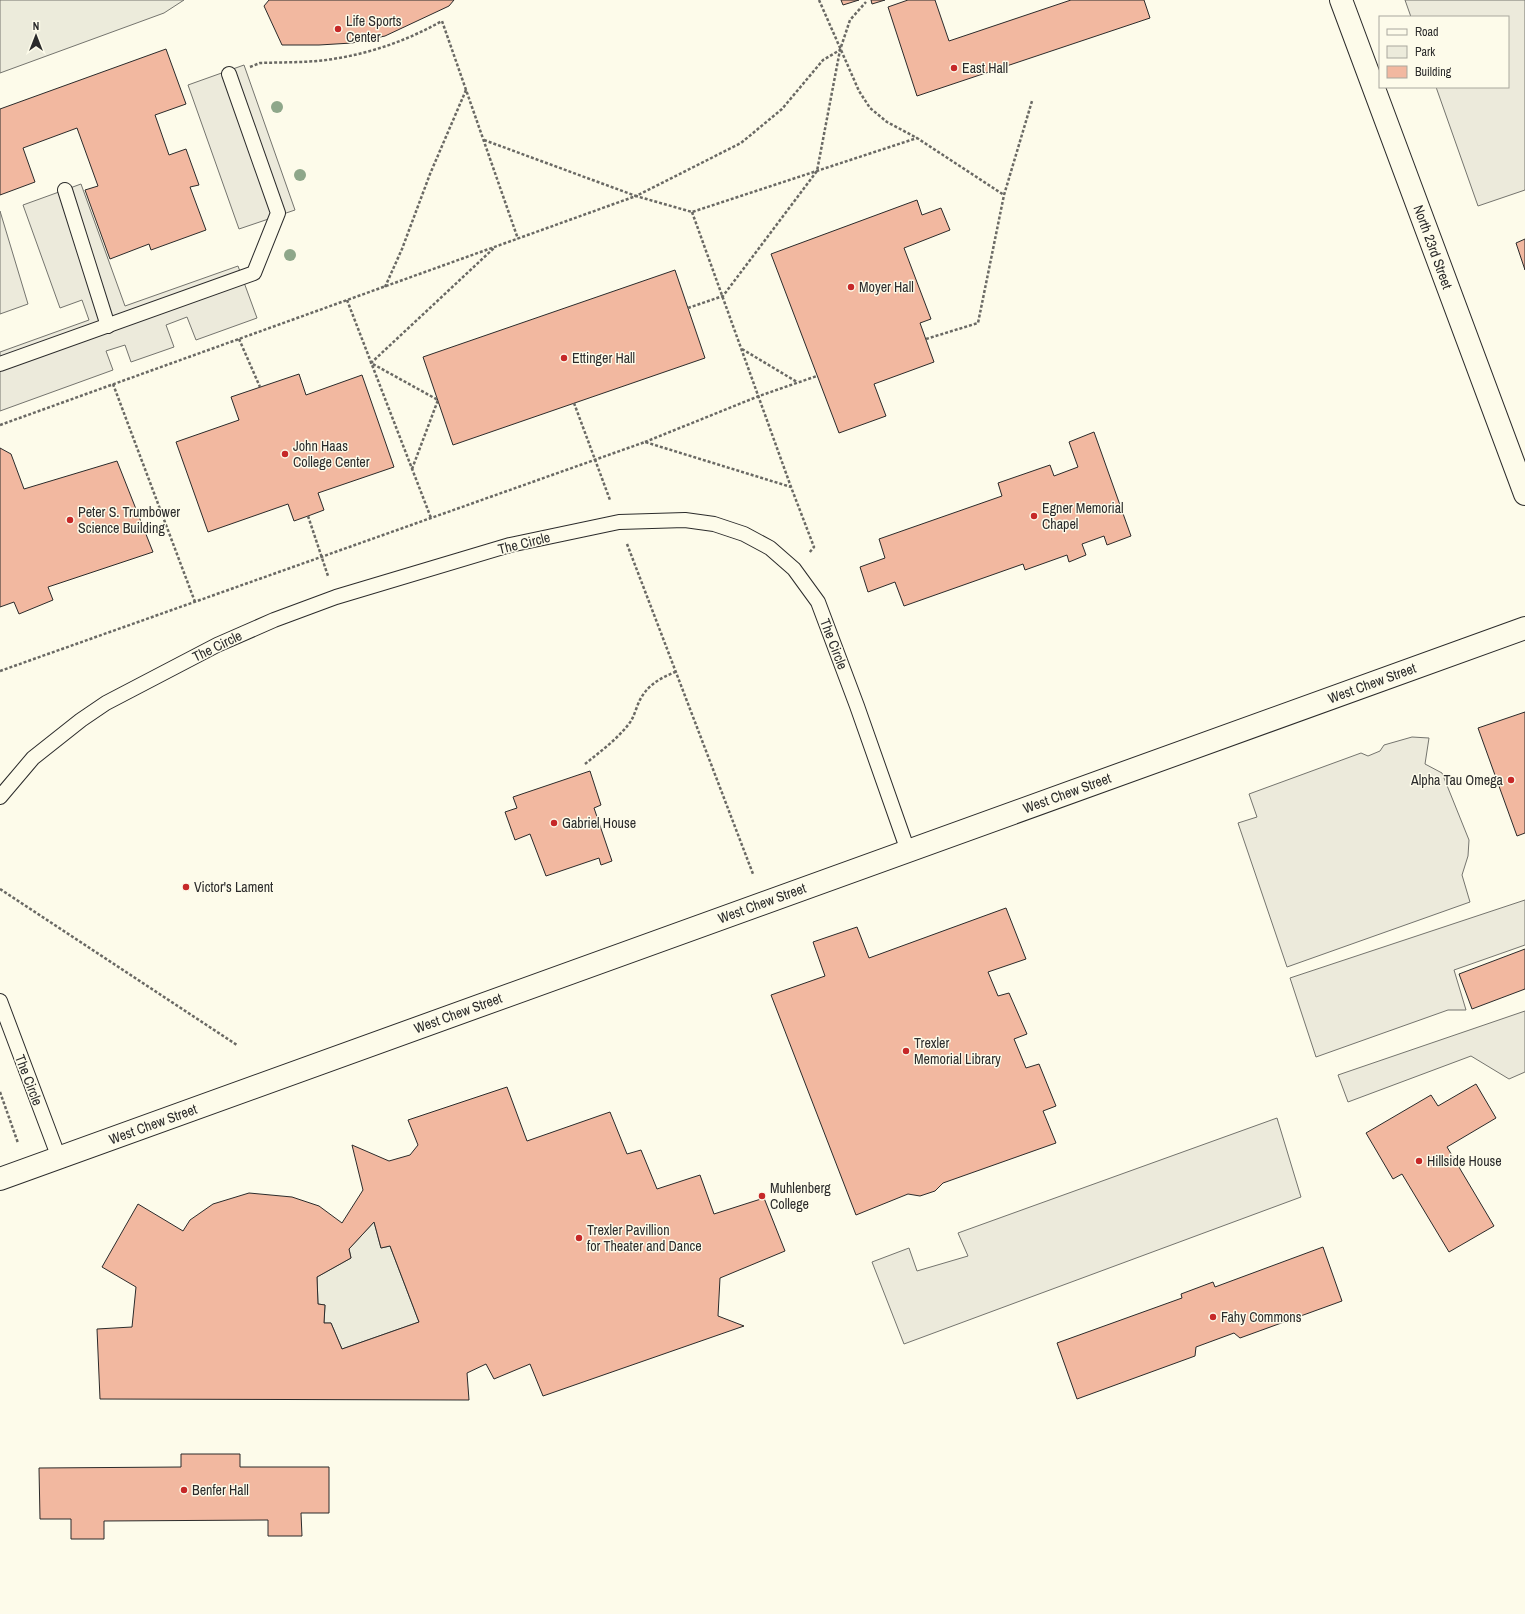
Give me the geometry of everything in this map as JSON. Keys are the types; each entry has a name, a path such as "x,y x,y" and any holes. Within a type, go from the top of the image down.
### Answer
{"street":[{"name":"North 23rd Street","path":"1341,0 1525,494"},
{"name":"West Chew Street","path":"0,1179 1525,628"}],"lane":[{"path":"0,364 254,273 278,213 229,74"},
{"path":"65,190 108,326"},
{"name":"The Circle","path":"0,797 32,758 81,720 106,703 217,645 274,620 336,597 510,545 619,522 685,520 714,524 744,534 770,548 794,569 818,602 857,706 908,851"},
{"name":"The Circle","path":"0,1002 59,1158"}],"path":[{"path":"819,0 859,91 870,108 887,122 918,138 1004,196"},
{"path":"688,308 723,296 817,171 840,50 850,20 866,2"},
{"path":"229,74 260,63 332,59 375,50 423,31 442,21 518,239"},
{"path":"0,425 636,196 741,143 782,109 823,60 840,50"},
{"path":"384,287 402,249 430,174 466,90"},
{"path":"926,339 978,323 1004,196 1032,101"},
{"path":"484,140 636,196 692,212 918,138"},
{"path":"692,212 814,547"},
{"path":"371,363 495,247"},
{"path":"347,300 431,518"},
{"path":"239,339 260,387"},
{"path":"742,349 798,382"},
{"path":"371,363 438,400 412,469"},
{"path":"0,671 645,442 759,396 817,376"},
{"path":"113,384 195,602"},
{"path":"574,403 594,460 619,522 752,874"},
{"path":"645,442 791,487"},
{"path":"308,516 336,597"},
{"path":"585,764 612,742 631,721 641,698 649,687 658,680 675,672"},
{"path":"0,889 237,1045"},
{"path":"0,1092 18,1143"}],"green space":[{"path":"0,0 184,0 164,13 0,73"},
{"path":"374,1222 381,1248 390,1246 419,1322 342,1349 331,1323 324,1323 325,1305 318,1304 317,1277 351,1258 349,1249"}],"shaded area":[{"path":"1405,0 1525,0 1525,190 1478,206 1436,88 1509,88 1509,16 1411,16"},
{"path":"244,65 295,210 239,229 188,85"},
{"path":"81,184 125,306 238,266 257,318 196,340 187,317 166,325 174,347 131,362 125,345 106,351 113,370 0,411 0,352 89,320 82,300 60,308 23,205"},
{"path":"0,211 28,304 0,314"},
{"path":"1412,737 1429,738 1425,764 1442,773 1469,840 1468,856 1462,875 1470,902 1287,967 1238,823 1257,817 1249,794 1361,753 1368,756 1380,751 1384,745"},
{"path":"1525,900 1525,945 1454,970 1466,1010 1448,1010 1316,1057 1290,978"},
{"path":"1525,1011 1525,1072 1509,1079 1471,1056 1348,1102 1338,1075"},
{"path":"1277,1118 1301,1197 904,1344 872,1262 909,1248 917,1271 968,1256 958,1233"}],"building":[{"name":"Life Sports Center","path":"269,0 454,0 449,6 385,36 352,43 282,45 264,6"},
{"path":"841,0 859,0 843,5"},
{"path":"871,0 885,0 872,4"},
{"name":"East Hall","path":"908,0 935,0 949,41 1071,0 1144,0 1150,18 917,96 888,7"},
{"path":"166,49 186,104 155,115 169,155 186,149 199,185 190,187 206,230 151,250 149,244 110,259 85,190 98,186 77,128 23,148 35,182 0,195 0,109"},
{"name":"Moyer Hall","path":"917,200 922,215 941,208 950,230 904,248 931,319 920,323 934,362 874,384 886,416 839,433 771,254"},
{"path":"1525,239 1525,270 1516,243"},
{"name":"Ettinger Hall","path":"675,270 705,358 453,445 423,357"},
{"name":"John Haas College Center","path":"299,374 306,395 362,375 394,467 318,493 324,510 294,521 288,504 208,532 176,442 239,420 231,397"},
{"name":"Egner Memorial Chapel","path":"1094,432 1131,536 1107,545 1104,536 1082,544 1086,555 1069,562 1067,555 1025,570 1023,564 904,606 895,582 868,592 860,567 885,558 879,539 1002,496 998,483 1050,465 1054,476 1078,467 1069,442"},
{"name":"Peter S. Trumbower Science Building","path":"0,448 11,454 24,489 117,461 153,552 48,587 53,600 19,614 14,602 0,607"},
{"name":"Alpha Tau Omega","path":"1525,712 1525,833 1517,836 1478,728"},
{"name":"Gabriel House","path":"590,771 601,805 594,808 612,861 601,865 599,858 546,876 530,834 515,840 505,812 517,808 513,797"},
{"name":"Trexler Memorial Library","path":"1006,908 1026,959 988,972 998,996 1009,993 1027,1034 1014,1039 1026,1068 1039,1064 1056,1106 1043,1111 1056,1143 943,1183 935,1191 920,1196 908,1194 856,1215 771,995 825,976 813,942 857,927 869,958"},
{"path":"1525,949 1525,989 1472,1009 1459,974"},
{"name":"Hillside House","path":"1476,1084 1496,1118 1447,1147 1494,1226 1449,1252 1402,1174 1393,1179 1366,1133 1431,1095 1438,1106"},
{"name":"Trexler Pavillion for Theater and Dance","path":"507,1087 527,1141 610,1112 627,1154 641,1150 657,1189 700,1175 714,1214 764,1198 785,1251 720,1278 718,1316 744,1326 543,1396 530,1364 494,1379 486,1364 467,1373 469,1400 100,1399 97,1329 132,1327 136,1287 102,1267 138,1204 183,1231 190,1220 213,1204 249,1193 292,1197 319,1206 342,1223 363,1190 352,1145 389,1161 410,1155 418,1145 408,1120","holes":["374,1222 381,1248 390,1246 419,1322 342,1349 331,1323 324,1323 325,1305 318,1304 317,1277 351,1258 349,1249"]},
{"name":"Fahy Commons","path":"1323,1247 1342,1301 1240,1338 1234,1333 1196,1347 1195,1356 1077,1399 1057,1343 1182,1298 1181,1294 1213,1282 1215,1287"},
{"name":"Benfer Hall","path":"181,1454 240,1454 240,1467 329,1467 329,1513 301,1513 302,1536 268,1536 268,1520 104,1521 104,1539 71,1539 71,1519 40,1519 39,1468 181,1467"}],"place":[{"name":"Life Sports Center","path":"338,29"},
{"name":"East Hall","path":"954,68"},
{"name":"Moyer Hall","path":"851,287"},
{"name":"Ettinger Hall","path":"564,358"},
{"name":"John Haas College Center","path":"285,454"},
{"name":"Egner Memorial Chapel","path":"1034,516"},
{"name":"Peter S. Trumbower Science Building","path":"70,520"},
{"name":"Alpha Tau Omega","path":"1511,780"},
{"name":"Gabriel House","path":"554,823"},
{"name":"Victor's Lament","path":"186,887"},
{"name":"Trexler Memorial Library","path":"906,1051"},
{"name":"Hillside House","path":"1419,1161"},
{"name":"Muhlenberg College","path":"762,1196"},
{"name":"Trexler Pavillion for Theater and Dance","path":"579,1238"},
{"name":"Fahy Commons","path":"1213,1317"},
{"name":"Benfer Hall","path":"184,1490"}]}
